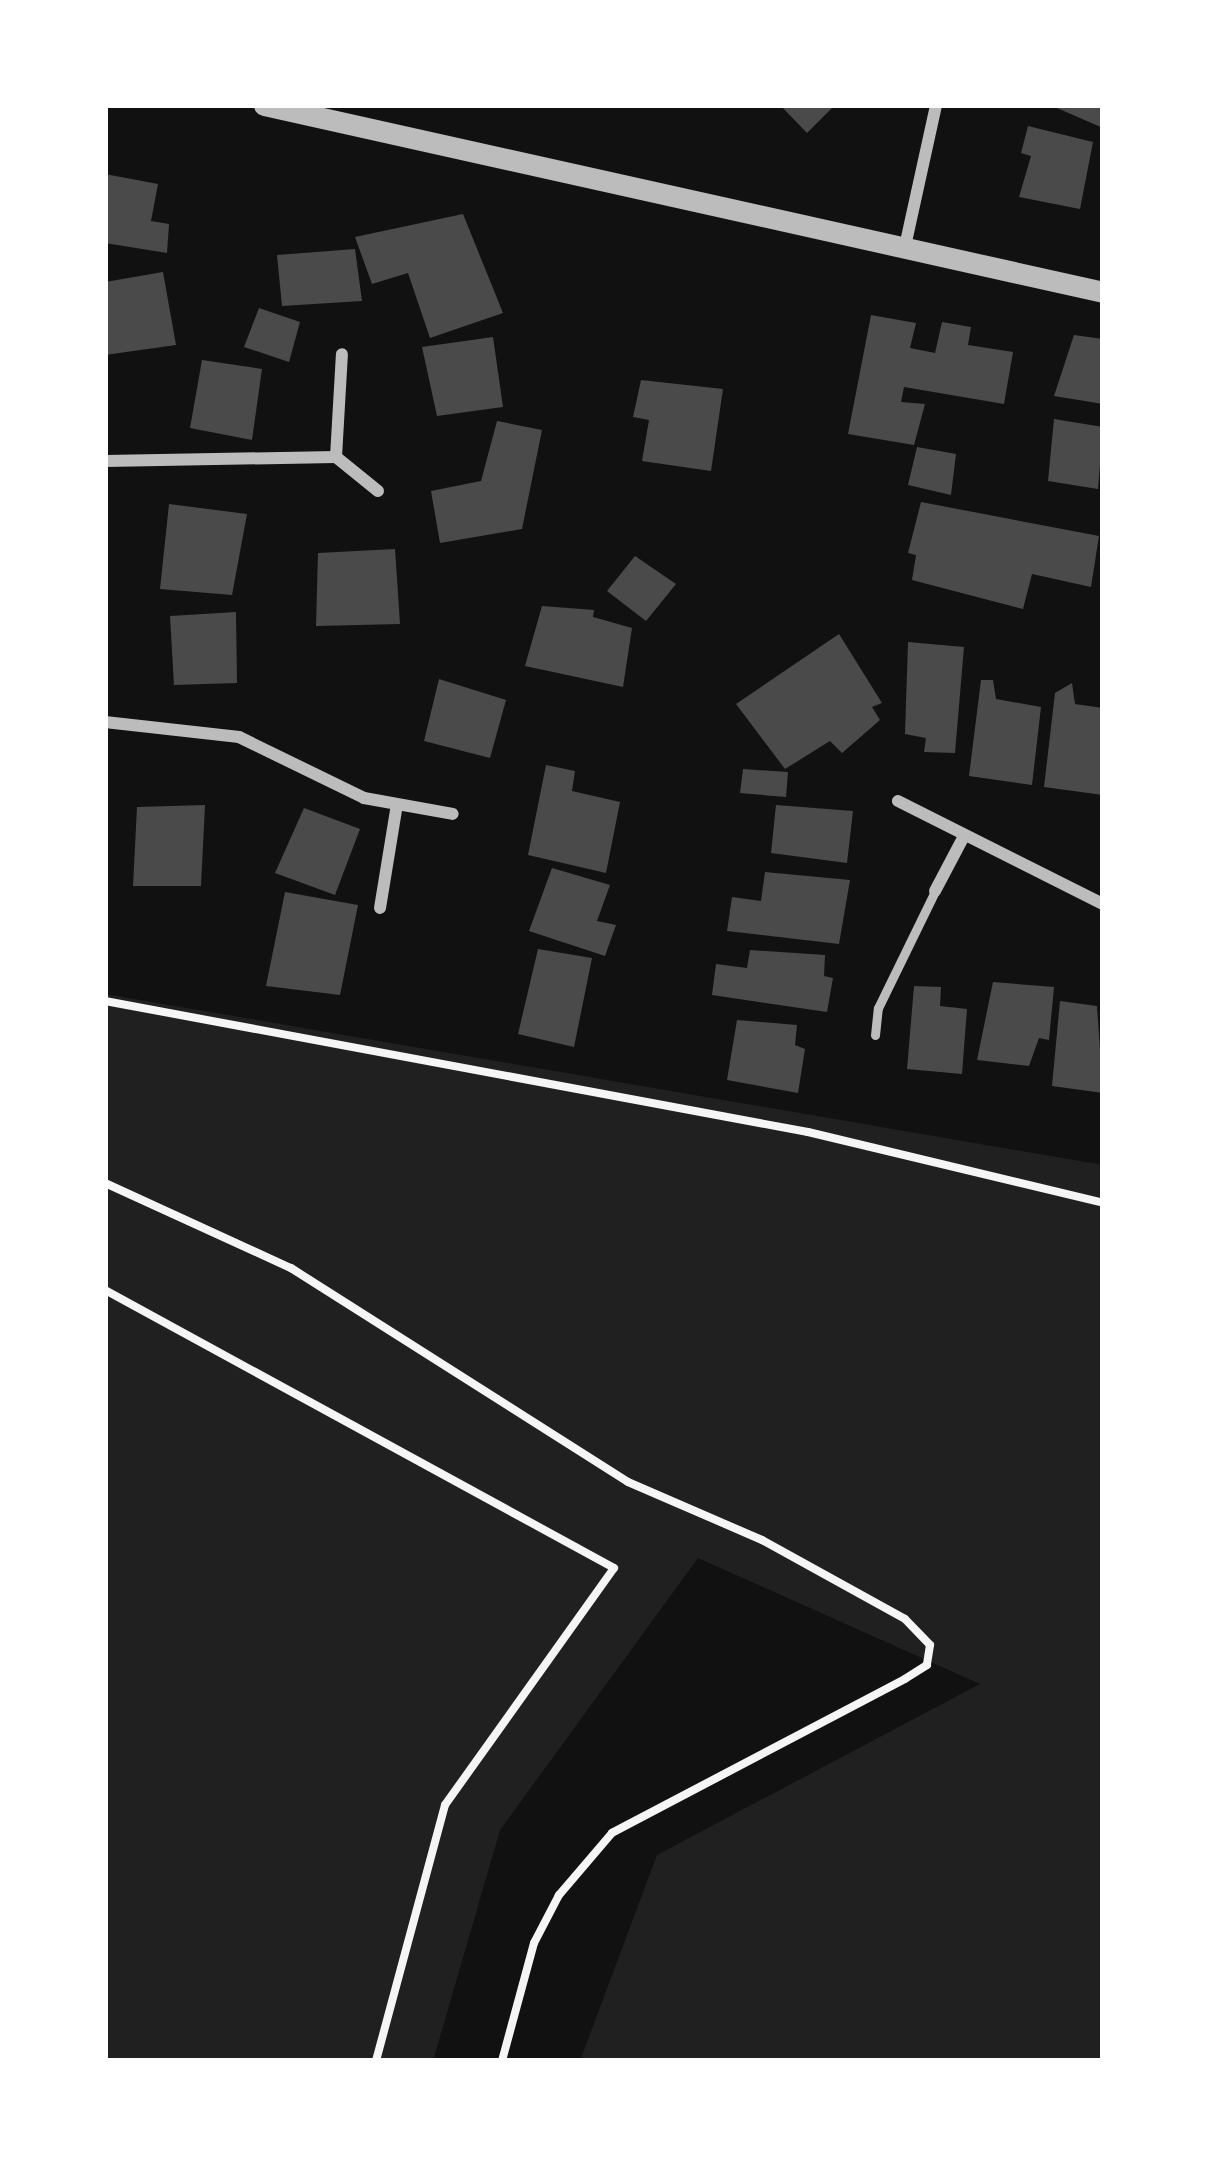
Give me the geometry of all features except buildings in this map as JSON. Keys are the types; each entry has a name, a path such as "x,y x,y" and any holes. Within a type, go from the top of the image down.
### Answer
{"street":[{"path":"264,105 904,252 1103,292"},
{"path":"362,128 367,105"},
{"path":"904,252 936,105"},
{"path":"336,457 342,354"},
{"path":"105,461 336,457 378,491"},
{"path":"105,722 239,737 364,798 453,814"},
{"path":"898,801 963,838 1103,904"},
{"path":"380,908 397,804"},
{"path":"935,892 963,838"}],"lane":[{"path":"875,1035 878,1008 935,892"}],"path":[{"path":"105,1001 808,1132 1103,1203"},
{"path":"105,1183 291,1268 628,1482 782,1551 905,1619 931,1645 927,1665 905,1679 612,1833 559,1895 534,1943 502,2061"},
{"path":"105,1290 614,1568 446,1805 376,2061"}],"shaded area":[{"path":"105,994 1103,1165 1103,2061 580,2061 657,1855 980,1684 698,1558 500,1830 433,2061 105,2061"}]}
